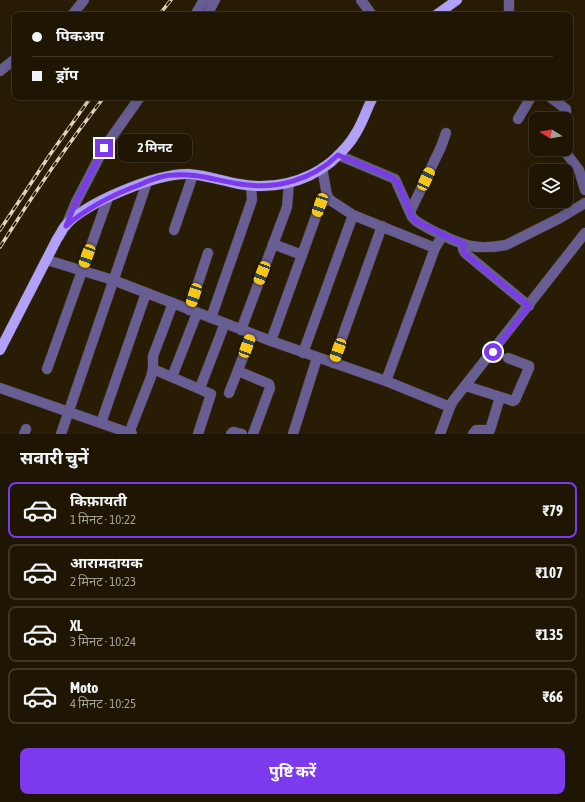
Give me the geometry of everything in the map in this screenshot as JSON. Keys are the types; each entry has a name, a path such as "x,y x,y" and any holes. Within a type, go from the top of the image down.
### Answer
{"main road":[{"path":"440,12 457,0"},
{"path":"0,350 57,239 66,226 77,216 108,198 147,182 173,175 193,175 251,186 283,185 297,181 322,168 345,148 357,132 372,100"}],"street":[{"path":"74,12 84,0"},
{"path":"197,12 204,0"},
{"path":"209,12 215,0"},
{"path":"361,0 370,12"},
{"path":"509,0 509,12"},
{"path":"0,71 12,61"},
{"path":"66,226 76,202 104,148 138,100"},
{"path":"518,119 529,100"},
{"path":"554,100 566,109 566,112"},
{"path":"410,212 442,147 446,133"},
{"path":"338,155 395,179 410,212 416,221 464,244 477,246 506,245 560,218 585,203"},
{"path":"570,156 582,167 585,190"},
{"path":"322,168 327,194 330,200 353,215 435,248"},
{"path":"174,230 193,175"},
{"path":"60,434 69,412 147,182"},
{"path":"241,330 287,207 289,183"},
{"path":"211,318 252,200 251,186"},
{"path":"47,369 108,198"},
{"path":"271,342 320,205 322,202 330,200"},
{"path":"303,353 353,215"},
{"path":"333,364 382,226"},
{"path":"440,434 450,407 585,233"},
{"path":"386,381 435,248 443,235"},
{"path":"273,244 302,255"},
{"path":"464,244 463,249 465,254 529,306"},
{"path":"172,377 193,311 208,253"},
{"path":"47,260 113,280 271,342 386,381 450,407"},
{"path":"101,423 146,293"},
{"path":"0,388 130,433 153,369 153,356 173,303"},
{"path":"200,388 225,323"},
{"path":"230,393 252,334"},
{"path":"293,434 317,358"},
{"path":"466,386 512,401 515,400 529,370 529,366 508,358"},
{"path":"153,369 212,394 198,434"},
{"path":"238,371 269,384 270,388 253,434"},
{"path":"473,434 476,430 490,430 500,397"},
{"path":"231,434 233,432 242,434"}],"railway":[{"path":"161,12 171,0"},
{"path":"0,230 49,156 89,100"},
{"path":"0,247 50,171 102,100"}],"route":[{"path":"104,148 76,202 66,226 77,216 97,203 154,179 173,175 190,174 251,186 283,185 297,181 322,168 338,155 395,179 412,217 416,221 464,244 463,249 465,254 529,306 493,352"}]}
